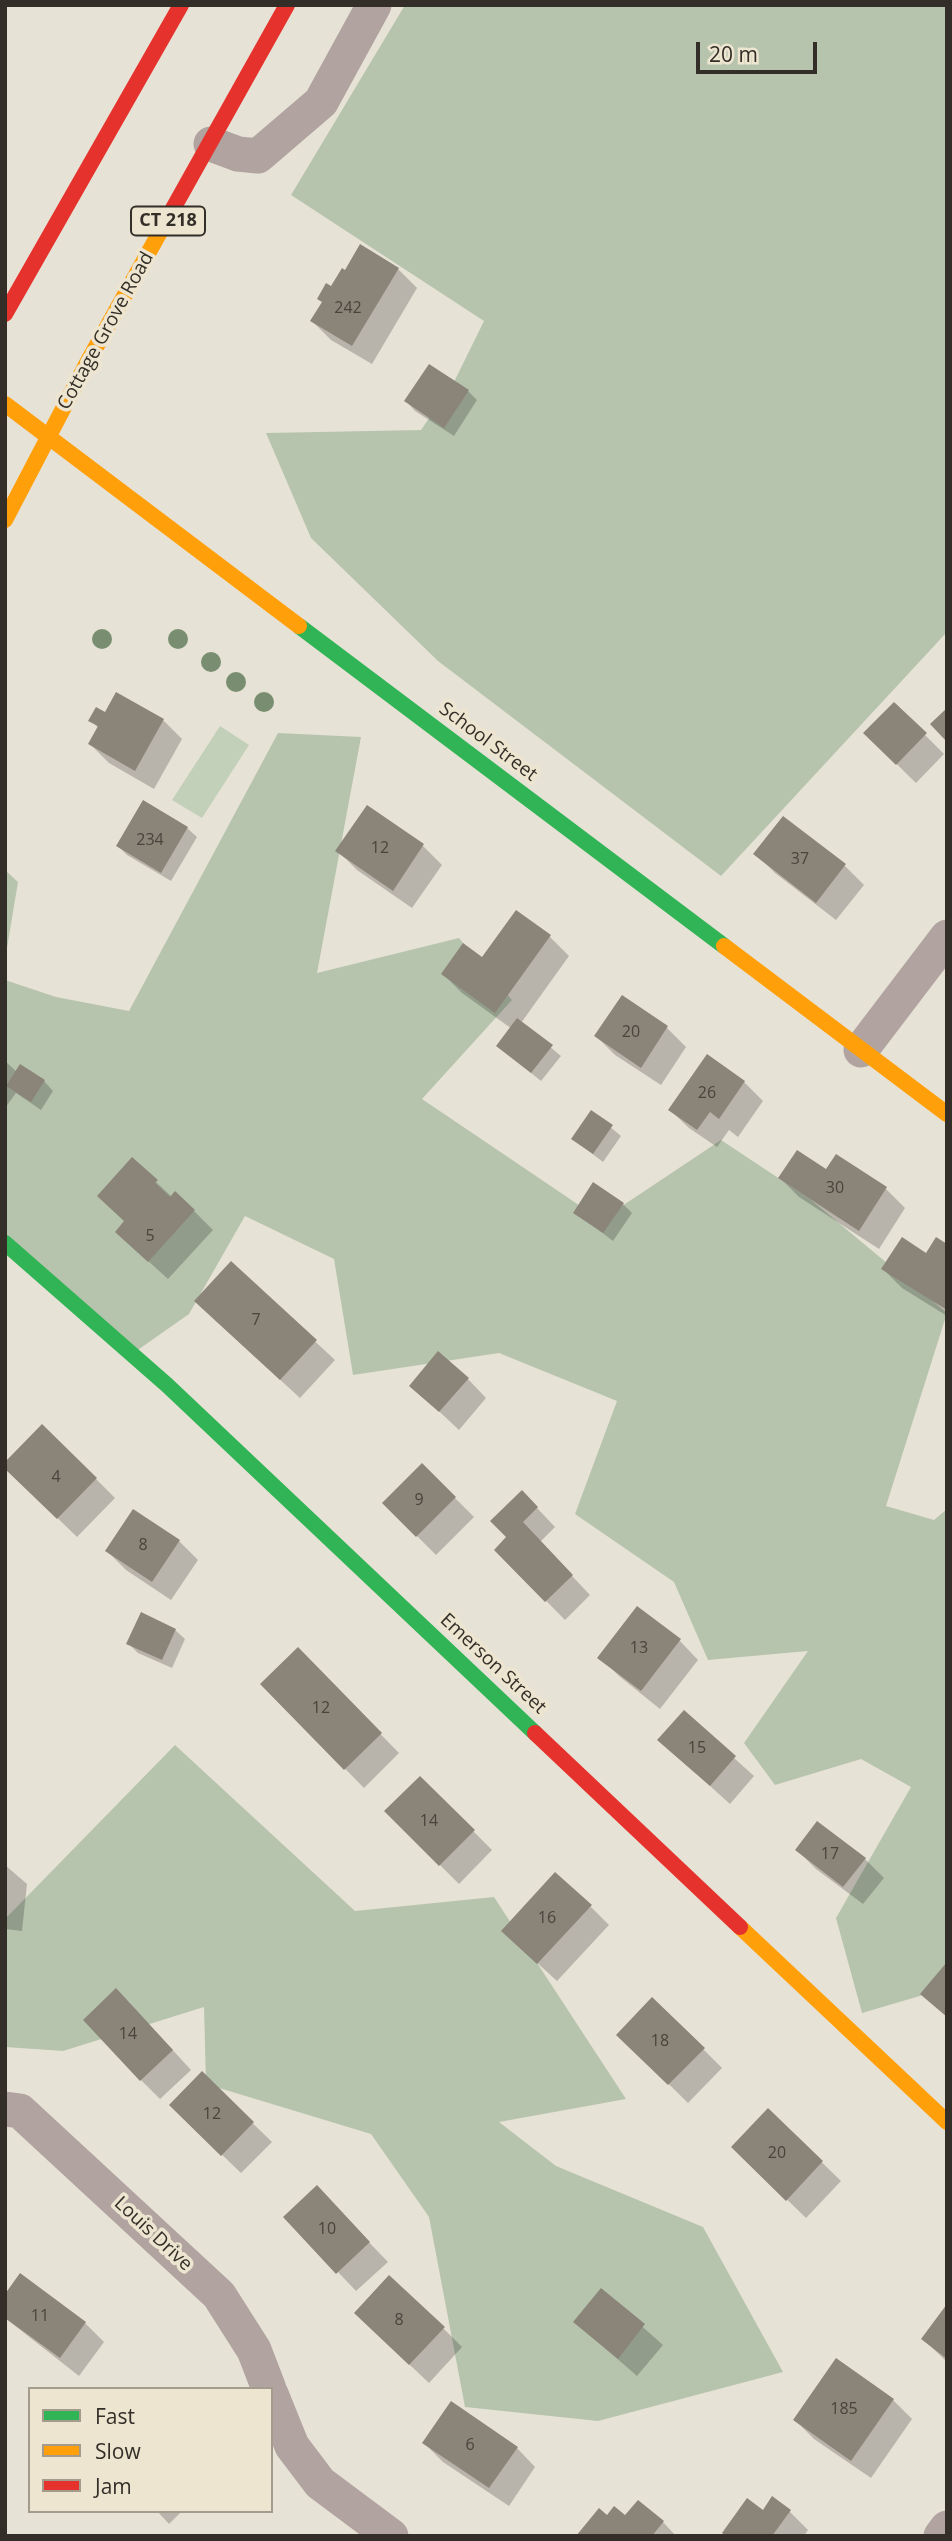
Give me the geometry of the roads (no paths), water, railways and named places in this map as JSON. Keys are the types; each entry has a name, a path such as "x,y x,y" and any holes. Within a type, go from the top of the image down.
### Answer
{"main road":[{"path":"5,314 181,5"},
{"name":"Cottage Grove Road","path":"5,520 87,363 287,5"},
{"name":"School Street","path":"5,404 947,1114"},
{"name":"Emerson Street","path":"5,1243 167,1385 947,2122"}],"street":[{"path":"211,144 238,154 258,156 321,103 373,5"},
{"path":"861,1050 947,937"},
{"name":"Louis Drive","path":"5,2109 20,2111 219,2295 254,2350 268,2387"},
{"path":"273,2399 292,2446 320,2483 391,2536"},
{"path":"941,2536 947,2528"}]}
